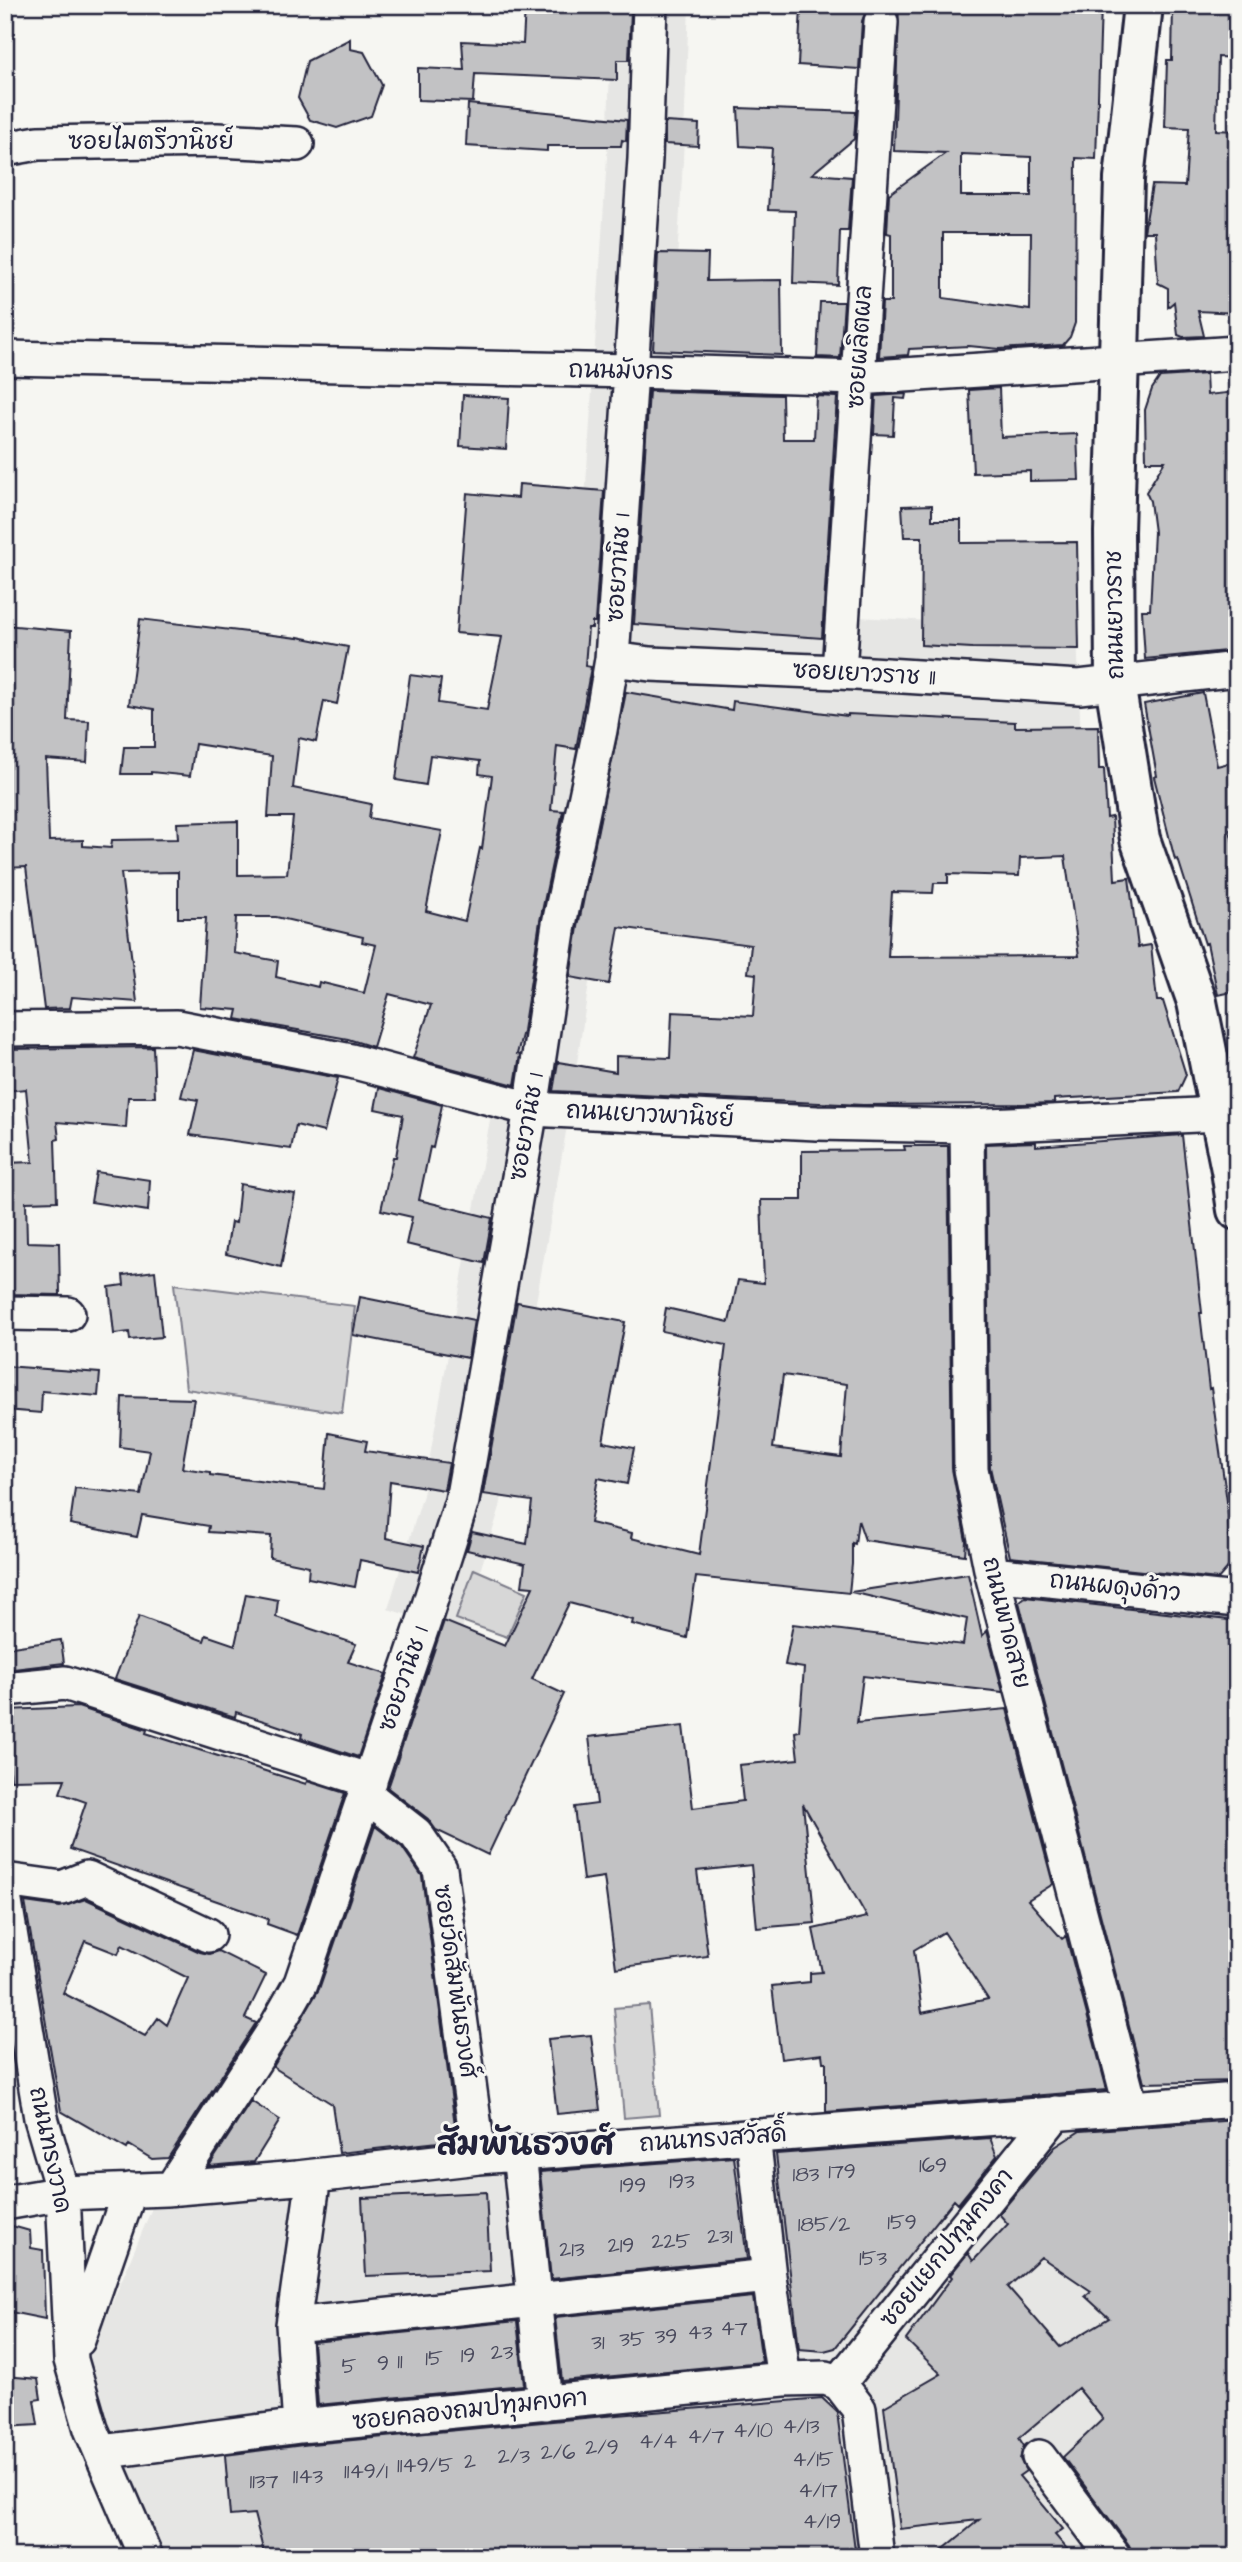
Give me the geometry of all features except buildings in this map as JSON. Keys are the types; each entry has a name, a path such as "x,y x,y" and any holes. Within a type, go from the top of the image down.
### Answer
{"main road":[{"name":"ถนนเยาวราช","path":"1143,5 1124,179 1114,532 1115,683 1140,839 1197,1002 1219,1114 1234,1169 1237,1210"}],"street":[{"name":"ซอยวานิช 1","path":"172,2188 275,2029 301,1983 424,1621 462,1500 531,1109 559,925 600,730 612,659 645,159 650,5"},
{"name":"ซอยผลิตผล","path":"839,672 881,22"},
{"name":"ซอยไมตรีวานิชย์","path":"5,149 38,143 203,140 297,144"},
{"name":"ถนนมังกร","path":"5,358 858,378 1237,353"},
{"name":"ซอยเยาวราช 11","path":"612,659 650,664 839,672 1079,687 1237,669"},
{"name":"ถนนเยาวพานิชย์","path":"5,1029 177,1027 351,1061 531,1109 761,1121 967,1126 1219,1114"},
{"name":"ถนนพาดสาย","path":"967,1126 971,1469 992,1574 1132,2108"},
{"path":"5,1313 68,1314"},
{"name":"ถนนผดุงด้าว","path":"992,1574 1237,1600"},
{"path":"5,1689 65,1683 368,1788"},
{"name":"ซอยวัดสัมพันธวงศ์","path":"368,1788 416,1834 440,1869 479,2157"},
{"path":"5,1880 62,1888 87,1878 208,1935"},
{"name":"ถนนทรงวาด","path":"5,1902 8,1935 41,2118 63,2193 71,2360 91,2429 146,2557"},
{"name":"ถนนทรงสวัสดิ์","path":"5,2203 63,2193 172,2188 314,2176 520,2153 1237,2101"},
{"name":"ซอยแยกปทุมคงคา","path":"839,2384 1056,2113"},
{"path":"753,2136 784,2379"},
{"path":"520,2153 545,2403"},
{"path":"300,2426 293,2325 314,2176"},
{"path":"71,2360 130,2190"},
{"path":"293,2325 769,2276"},
{"name":"ซอยคลองถมปทุมคงคา","path":"101,2452 300,2426 784,2379 826,2378 839,2384"},
{"path":"839,2384 859,2409 877,2557"},
{"path":"1040,2457 1114,2557"}],"shaded area":[{"path":"612,5 689,5 683,161 656,606 1077,629 1081,745 597,931 569,1115 500,1507 461,1632 388,1609 423,1495 493,1103 522,915 562,723 577,625 607,157"},
{"path":"174,1284 355,1306 342,1413 186,1389"},
{"path":"474,1569 527,1592 507,1637 456,1619"},
{"path":"649,2005 659,2115 624,2118 614,2008"},
{"path":"1237,2113 1237,2557 796,2557 782,2455 465,2557 162,2557 86,2365 155,2201 440,2169"}],"district":[{"name":"สัมพันธวงศ์","path":"525,2145"}]}
